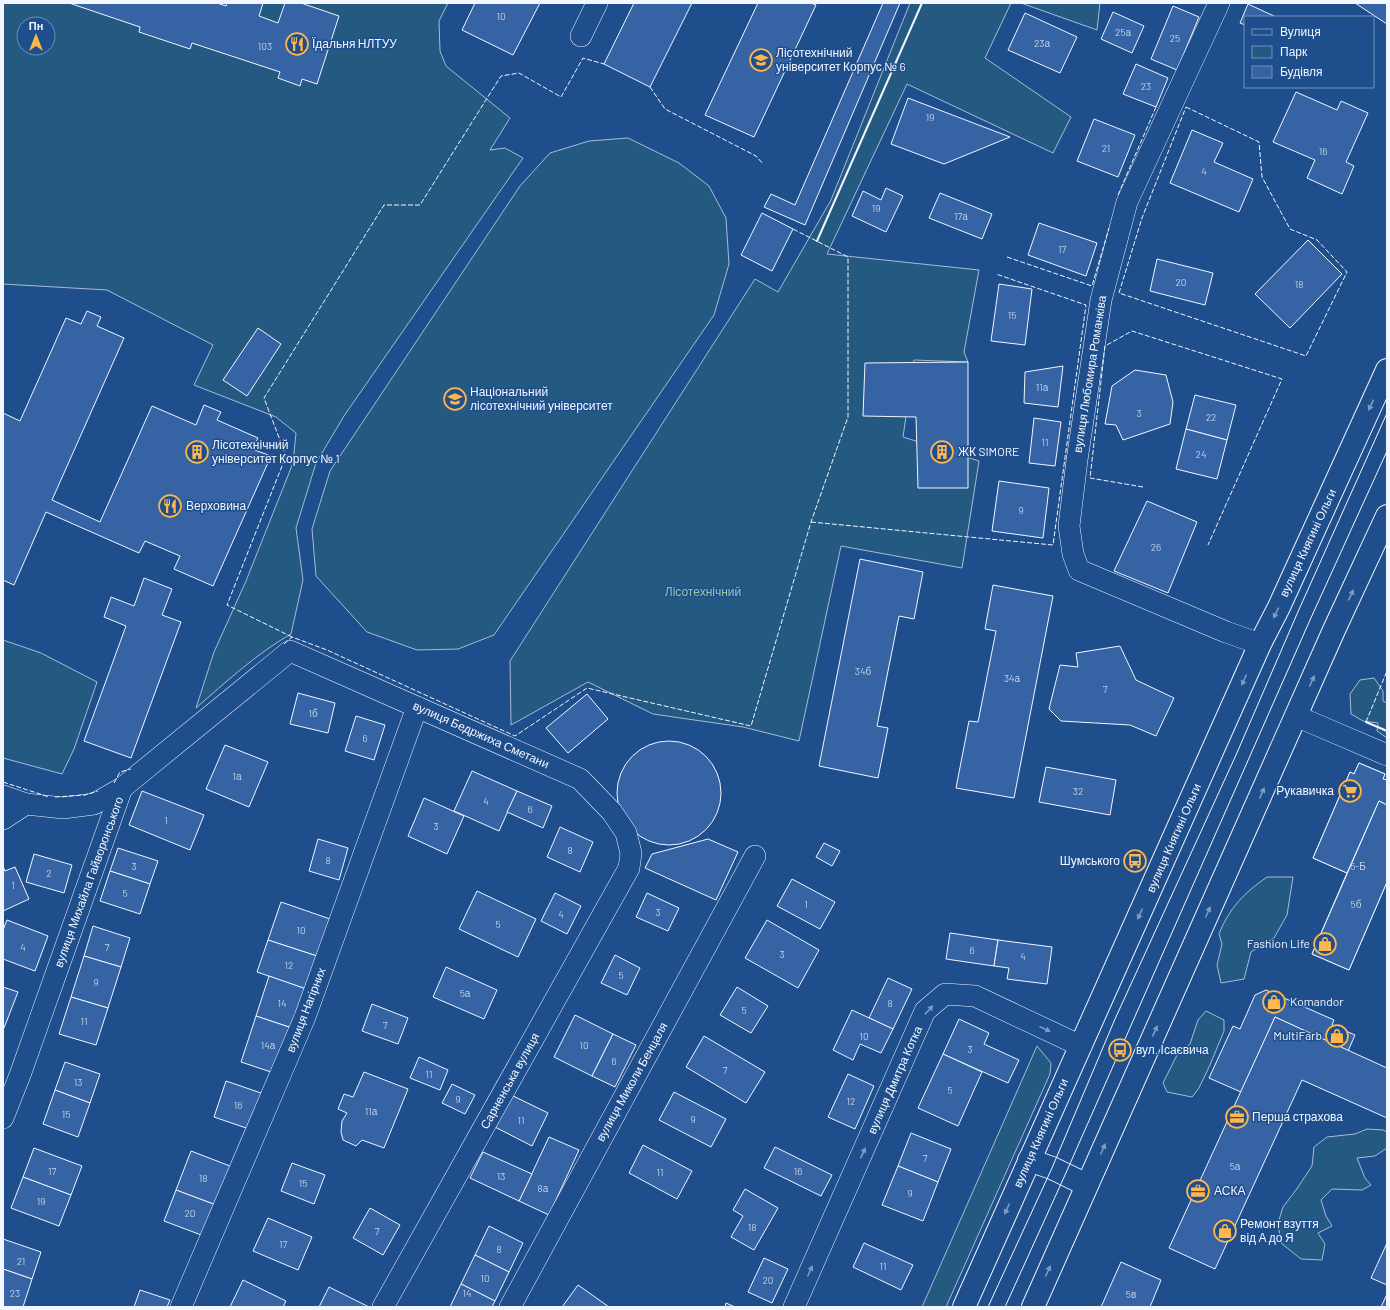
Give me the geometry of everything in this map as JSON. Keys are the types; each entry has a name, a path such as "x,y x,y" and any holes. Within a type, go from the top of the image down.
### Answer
{"main road":[{"name":"вулиця Княгині Ольги","path":"964,1307 1260,644 1279,607 1387,370"},
{"path":"1032,1307 1387,516"},
{"path":"1029,1160 1052,1168 1087,1185"}],"street":[{"path":"581,36 597,3"},
{"name":"вулиця Любомира Романківа","path":"1219,3 1127,202 1101,300 1077,460 1069,526 1073,554 1079,570 1226,632 1260,644"},
{"name":"вулиця Михайла Гайворонського","path":"3,1118 20,1075 122,788 290,652 298,655"},
{"name":"вулиця Бедржиха Сметани","path":"298,655 580,778 612,812 626,833 631,853"},
{"name":"вулиця Нагірних","path":"181,1307 305,1017 417,707"},
{"path":"1296,716 1387,755"},
{"path":"3,796 26,804 63,808 94,804 122,788"},
{"path":"3,818 26,804"},
{"name":"Сарненська вулиця","path":"383,1307 629,868 631,853"},
{"name":"вулиця Миколи Бенцаля","path":"510,1307 755,856"},
{"name":"вулиця Дмитра Котка","path":"794,1307 925,1011 945,994 975,996 1081,1046"}],"green space":[{"path":"3,3 448,3 439,21 440,51 446,66 510,118 490,150 505,148 523,158 344,416 316,463 296,528 303,580 291,634 253,659 196,708 214,652 246,581 293,463 296,433 276,417 194,385 213,345 107,290 3,284"},
{"name":"Лісотехнічний","path":"910,3 1011,3 985,58 1071,117 1053,153 907,84 827,254 979,270 964,352 968,362 914,360 903,437 979,461 962,568 841,546 799,741 743,727 653,714 588,682 511,725 510,661 755,279 778,292 831,200"},
{"path":"1021,3 1100,3 1097,30"},
{"path":"628,138 679,163 709,186 726,218 729,264 714,315 494,635 458,649 417,650 367,632 316,576 312,529 330,471 520,186 550,153 589,141"},
{"path":"3,640 41,653 97,682 74,749 62,774 3,758"},
{"path":"1374,678 1383,691 1383,701 1387,703 1387,738 1377,731 1378,723 1363,721 1351,714 1350,694 1360,680"},
{"path":"1267,877 1293,877 1287,915 1274,938 1251,952 1244,979 1221,983 1217,965 1222,944 1219,934 1227,916 1238,902 1244,895"},
{"path":"1206,1011 1224,1020 1224,1031 1199,1088 1192,1097 1167,1092 1163,1083 1177,1055 1190,1044 1198,1020"},
{"path":"1037,1046 1051,1063 1050,1074 946,1307 922,1307"},
{"path":"1367,1129 1384,1130 1387,1133 1387,1148 1375,1156 1357,1158 1365,1178 1371,1185 1362,1190 1332,1189 1321,1200 1326,1216 1332,1226 1318,1233 1325,1244 1322,1260 1301,1259 1281,1243 1278,1223 1283,1207 1312,1166 1314,1147 1327,1137 1355,1134"}],"building":[{"path":"69,3 217,3 226,6 227,3 263,3 259,16 278,23 285,3 301,3 339,16 317,84 302,79 300,86 278,78 280,72 192,43 190,49 139,32 140,27"},
{"path":"475,3 540,3 513,55 462,30"},
{"path":"634,3 692,3 650,87 604,64"},
{"name":"Лісотехнічний університет Корпус № 6","path":"758,3 811,3 816,5 754,137 705,115"},
{"path":"883,3 900,3 805,225 764,207 771,194 795,205"},
{"path":"1355,3 1387,3 1387,24"},
{"path":"1248,4 1274,16 1244,16 1244,25 1240,23"},
{"path":"1173,6 1199,17 1177,70 1151,59"},
{"path":"1113,12 1144,26 1132,53 1101,39"},
{"path":"1025,13 1077,37 1060,73 1008,50"},
{"path":"1136,64 1168,78 1156,107 1123,94"},
{"path":"1296,92 1337,110 1341,101 1368,113 1346,162 1354,166 1342,194 1307,178 1315,160 1273,142"},
{"path":"908,98 1010,137 944,164 891,144"},
{"path":"1094,119 1135,135 1118,177 1077,161"},
{"path":"1192,130 1223,143 1214,162 1253,179 1239,212 1170,183"},
{"path":"886,188 903,196 886,232 852,216 863,191 881,200"},
{"path":"940,193 992,214 982,239 929,218"},
{"path":"762,213 793,229 772,271 741,255"},
{"path":"1039,223 1097,243 1086,276 1028,255"},
{"path":"1308,240 1342,274 1290,328 1255,294"},
{"path":"1157,259 1213,273 1205,305 1150,291"},
{"path":"999,284 1032,289 1025,345 991,341"},
{"name":"Лісотехнічний університет Корпус № 1","path":"87,311 101,317 97,326 124,338 52,500 100,522 152,406 196,425 204,405 221,412 217,420 258,438 252,449 271,456 213,586 174,569 180,556 145,541 139,553 46,512 14,585 3,580 3,413 20,421 66,318 81,324"},
{"path":"258,328 281,344 247,396 223,380"},
{"name":"ЖК SIMORE","path":"968,362 968,488 918,488 916,417 863,416 865,363"},
{"path":"1063,366 1058,407 1024,403 1025,372"},
{"path":"1135,370 1166,375 1173,402 1170,424 1123,440 1116,425 1105,424 1112,386"},
{"path":"1195,395 1236,405 1227,440 1186,429"},
{"path":"1034,418 1061,422 1055,466 1029,463"},
{"path":"1186,429 1227,440 1217,479 1176,469"},
{"path":"999,481 1049,488 1043,538 992,531"},
{"path":"1147,501 1197,522 1168,593 1114,571"},
{"path":"860,559 923,572 914,619 899,616 877,726 888,728 878,778 819,766"},
{"path":"144,578 172,589 162,615 181,622 131,758 84,741 126,626 104,617 111,597 134,606"},
{"path":"993,585 1053,596 1014,798 956,788 969,721 978,722 996,631 985,629"},
{"path":"1120,646 1136,680 1174,698 1156,736 1130,725 1061,721 1049,709 1060,665 1078,667 1076,653"},
{"path":"298,693 335,703 328,733 290,724"},
{"path":"587,694 608,719 568,753 546,728"},
{"path":"356,716 385,725 374,760 345,751"},
{"path":"669,741 689,745 706,756 717,773 721,793 717,813 706,830 689,841 669,845 649,841 632,830 621,813 617,793 621,773 632,756 649,745"},
{"path":"225,745 268,762 249,807 206,789"},
{"path":"1359,763 1385,774 1383,779 1387,780 1387,882 1349,970 1312,954 1347,873 1313,858 1350,772 1354,774"},
{"path":"1359,763 1385,774 1383,779 1387,780 1387,805 1379,801 1347,873 1313,858 1350,772 1354,774"},
{"path":"1046,767 1116,780 1110,815 1039,802"},
{"path":"472,771 517,791 499,831 454,811"},
{"path":"142,791 204,815 190,850 129,825"},
{"path":"517,791 552,806 543,828 507,812"},
{"path":"424,798 464,816 447,854 408,836"},
{"path":"1379,801 1387,805 1387,882 1349,970 1312,954"},
{"path":"560,827 593,842 580,872 547,857"},
{"path":"318,839 348,848 339,880 309,871"},
{"path":"708,839 738,852 716,900 645,868 652,854"},
{"path":"824,843 840,851 832,866 816,857"},
{"path":"118,848 158,861 150,884 110,871"},
{"path":"34,854 72,865 64,893 26,882"},
{"path":"3,866 5,871 15,867 29,899 3,911"},
{"path":"110,871 150,884 140,914 100,901"},
{"path":"792,879 835,902 820,929 777,906"},
{"path":"477,891 536,919 518,957 459,929"},
{"path":"555,893 581,906 567,934 541,921"},
{"path":"647,893 679,908 668,931 636,917"},
{"path":"281,902 333,920 320,957 268,940"},
{"path":"7,920 48,936 35,971 3,959 3,930"},
{"path":"767,920 819,950 798,988 745,958"},
{"path":"93,926 130,938 121,967 84,956"},
{"path":"950,933 998,940 994,966 946,959"},
{"path":"268,940 320,957 309,990 257,972"},
{"path":"998,940 1052,947 1047,984 1007,979 1009,968 994,966"},
{"path":"615,955 640,968 627,995 601,983"},
{"path":"84,956 121,967 108,1008 71,997"},
{"path":"446,967 497,990 484,1019 433,997"},
{"path":"269,976 309,990 295,1029 256,1016"},
{"path":"888,978 912,989 893,1029 869,1018"},
{"path":"3,987 18,992 4,1028 3,1027"},
{"path":"737,987 768,1006 751,1033 720,1015"},
{"path":"1266,990 1334,1020 1332,1025 1355,1035 1348,1051 1275,1017 1241,1092 1209,1078 1233,1026 1240,1029 1255,995"},
{"path":"71,997 108,1008 96,1045 59,1034"},
{"path":"372,1004 408,1018 398,1044 362,1031"},
{"path":"852,1010 893,1029 881,1053 860,1044 853,1060 833,1050"},
{"path":"575,1015 613,1034 592,1076 554,1057"},
{"path":"256,1016 295,1029 280,1075 241,1062"},
{"path":"1275,1017 1387,1068 1387,1118 1302,1080 1215,1269 1169,1248"},
{"path":"959,1019 989,1033 984,1044 1019,1060 1008,1083 943,1054"},
{"path":"613,1034 636,1045 615,1087 592,1076"},
{"path":"704,1036 765,1072 746,1103 686,1067"},
{"path":"943,1054 982,1072 958,1126 918,1108"},
{"path":"419,1057 448,1070 440,1090 410,1078"},
{"path":"65,1062 100,1074 90,1103 55,1090"},
{"path":"364,1072 408,1089 384,1148 362,1140 356,1146 343,1140 341,1132 342,1121 347,1113 338,1109 344,1094 353,1097"},
{"path":"848,1074 874,1086 855,1129 828,1117"},
{"path":"226,1081 261,1093 249,1129 214,1117"},
{"path":"452,1084 475,1095 465,1114 442,1103"},
{"path":"55,1090 90,1103 78,1137 43,1124"},
{"path":"674,1092 726,1119 711,1147 659,1120"},
{"path":"509,1094 548,1113 532,1146 493,1126"},
{"path":"911,1133 951,1149 938,1182 898,1166"},
{"path":"549,1137 579,1150 549,1215 519,1201"},
{"path":"643,1145 692,1171 677,1199 629,1173"},
{"path":"775,1147 832,1175 821,1196 764,1168"},
{"path":"34,1148 82,1166 71,1195 23,1177"},
{"path":"191,1151 230,1166 216,1205 176,1190"},
{"path":"483,1152 532,1174 519,1201 470,1178"},
{"path":"292,1163 325,1175 314,1204 281,1191"},
{"path":"898,1166 938,1182 923,1221 882,1205"},
{"path":"23,1177 71,1195 59,1226 11,1208"},
{"path":"745,1189 778,1208 754,1250 731,1237 743,1216 733,1210"},
{"path":"176,1190 216,1205 204,1236 164,1221"},
{"path":"370,1208 400,1225 383,1255 353,1238"},
{"path":"268,1218 312,1237 298,1270 253,1251"},
{"path":"489,1226 523,1243 509,1272 475,1255"},
{"path":"3,1239 41,1252 32,1279 3,1269"},
{"path":"864,1243 913,1265 901,1290 853,1267"},
{"path":"1387,1243 1387,1285 1371,1278"},
{"path":"475,1255 509,1272 495,1301 461,1284"},
{"path":"764,1258 788,1269 772,1303 748,1292"},
{"path":"1121,1262 1161,1280 1150,1307 1101,1307"},
{"path":"3,1269 32,1279 23,1307 3,1307"},
{"path":"243,1280 286,1301 283,1307 230,1307"},
{"path":"461,1284 495,1301 492,1307 450,1307"},
{"path":"578,1285 609,1307 562,1307"},
{"path":"329,1287 369,1307 319,1307"},
{"path":"140,1290 170,1300 167,1307 134,1307"},
{"path":"1387,1294 1387,1307 1381,1307"},
{"path":"726,1303 735,1307 725,1307"}],"tram line":[{"path":"988,1307 1052,1168 1115,1019 1236,755 1387,413"},
{"path":"1005,1307 1065,1175 1310,620 1387,451"}],"fence":[{"path":"292,637 227,605 286,456 264,398 384,205 420,205 501,76 519,73 561,97 583,58 604,64"},
{"path":"650,87 665,109 756,156 763,164"},
{"path":"1118,195 1156,107"},
{"path":"1186,107 1259,142 1262,177 1290,229 1317,240 1347,272 1306,356 1119,293 1142,218 1186,107"},
{"path":"1007,257 1092,286 1109,228"},
{"path":"284,644 292,637 327,650 515,736 587,688 751,726 811,522 848,417 848,257 793,229"},
{"path":"811,522 1053,545 1086,305 996,274"},
{"path":"1143,487 1090,478 1105,346 1132,331 1282,379 1208,545"},
{"path":"1366,722 1387,671"},
{"path":"114,783 120,772 131,769"},
{"path":"3,782 49,797"},
{"path":"55,797 85,795 98,791"}],"wall":[{"path":"817,241 922,3"},
{"path":"1366,722 1387,731"}],"place":[{"name":"Їдальня НЛТУУ","path":"297,44"},
{"name":"Лісотехнічний університет Корпус № 6","path":"761,60"},
{"name":"Національний лісотехнічний університет","path":"455,399"},
{"name":"Лісотехнічний університет Корпус № 1","path":"197,452"},
{"name":"ЖК SIMORE","path":"942,452"},
{"name":"Верховина","path":"170,506"},
{"name":"Рукавичка","path":"1350,791"},
{"name":"Шумського","path":"1135,861"},
{"name":"Fashion Life","path":"1325,944"},
{"name":"Komandor","path":"1274,1002"},
{"name":"MultiFarb","path":"1337,1036"},
{"name":"вул. Ісаєвича","path":"1120,1050"},
{"name":"Перша страхова","path":"1237,1117"},
{"name":"АСКА","path":"1198,1191"},
{"name":"Ремонт взуття від А до Я","path":"1225,1231"}]}
